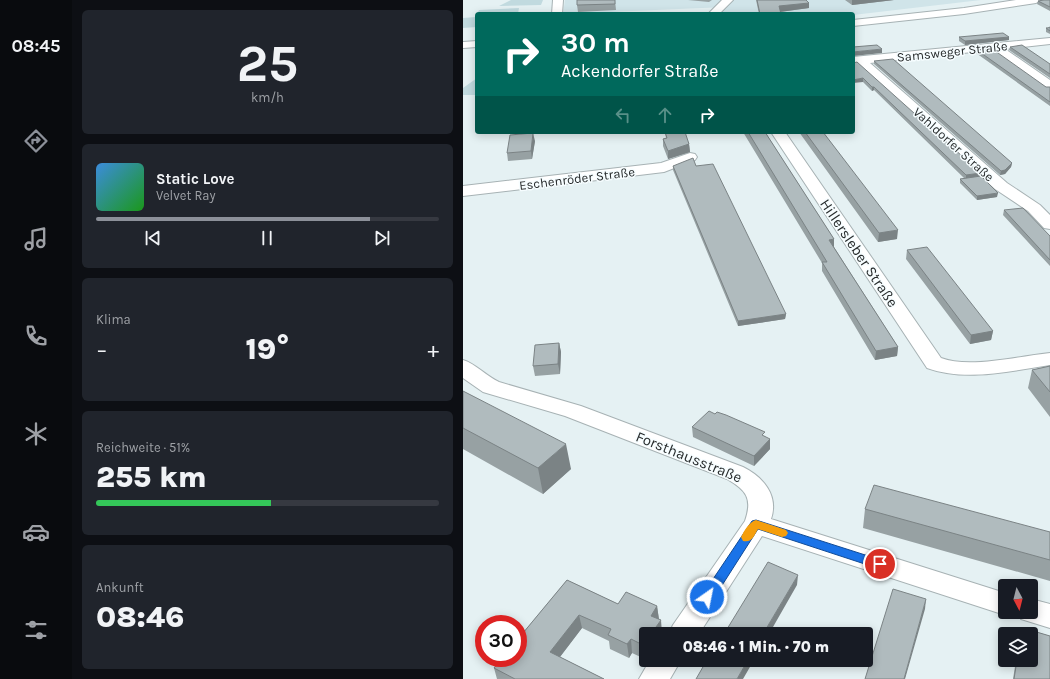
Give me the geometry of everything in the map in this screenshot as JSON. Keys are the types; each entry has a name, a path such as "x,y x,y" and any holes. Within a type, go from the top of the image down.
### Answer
{"street":[{"path":"557,12 558,0"},
{"path":"715,12 729,0"},
{"path":"855,23 964,11 1037,0"},
{"name":"Samsweger Straße","path":"857,61 1050,41"},
{"path":"463,45 475,44"},
{"path":"994,47 1050,86"},
{"name":"Vahldorfer Straße","path":"857,61 1001,186 1034,208 1050,224"},
{"name":"Hillersleber Straße","path":"779,134 931,360 946,368 966,369 1050,359"},
{"name":"Eschenröder Straße","path":"463,191 664,168 690,157"},
{"name":"Forsthausstraße","path":"463,367 480,381 491,387 573,411 741,476 751,483 760,498 761,509 756,524 688,627"},
{"path":"756,524 998,602"},
{"path":"1038,613 1050,616"},
{"path":"654,679 662,667"}],"shaded area":[{"path":"511,0 543,0 541,5 499,6"},
{"path":"565,0 981,0 855,15 855,12 721,12 725,7 609,12 563,12"},
{"path":"519,8 518,12 478,12 479,10"},
{"path":"475,17 475,27 463,28 463,18"},
{"path":"475,79 475,95 463,95 463,88"}],"building":[{"path":"577,0 615,0 615,4 577,5"},
{"path":"757,0 806,0 809,3 779,6 780,12 760,12"},
{"path":"1050,0 1050,7 1038,1"},
{"path":"1003,33 1009,37 965,41 959,37"},
{"path":"877,45 882,49 855,52 855,47"},
{"path":"1022,45 1050,64 1050,74 1010,47"},
{"path":"991,48 1046,87 1050,87 1050,102 977,50"},
{"path":"893,59 1012,163 1005,170 1001,171 874,61"},
{"path":"855,62 857,62 981,173 966,175 874,87 872,87 863,78 855,80"},
{"path":"533,134 531,151 507,153 510,135"},
{"path":"666,134 686,134 689,144 668,151 663,139 667,138"},
{"path":"749,134 766,134 834,239 829,240 898,347 876,351 822,262 827,262"},
{"path":"806,134 825,134 898,230 879,233"},
{"path":"693,158 696,166 713,164 786,314 738,321 673,166"},
{"path":"981,176 998,193 977,196 960,179"},
{"path":"1023,208 1050,236 1050,260 1004,210"},
{"path":"927,247 993,331 971,335 907,250"},
{"path":"559,343 558,364 533,366 535,345"},
{"path":"1050,366 1050,392 1032,370"},
{"path":"463,391 566,444 538,468 463,428"},
{"path":"709,411 715,414 717,412 726,415 765,432 762,435 770,439 754,456 692,427"},
{"path":"874,485 1050,532 1050,560 865,509"},
{"path":"768,562 798,575 767,627 728,627"},
{"path":"567,580 618,604 626,592 657,606 651,616 661,620 656,627 639,627 639,643 631,639 627,644 608,635 611,629 579,615 550,652 604,679 515,679 494,668 527,667 527,628"},
{"path":"893,589 926,599 904,679 865,679 869,667 873,667 873,653"},
{"path":"1038,632 1050,636 1050,679 1014,679 1016,667 1038,667"},
{"path":"703,667 744,667 737,679 696,679"}],"slow traffic":[{"path":"747,537 756,524 782,533"}],"route":[{"path":"707,597 756,524 880,564"}]}
